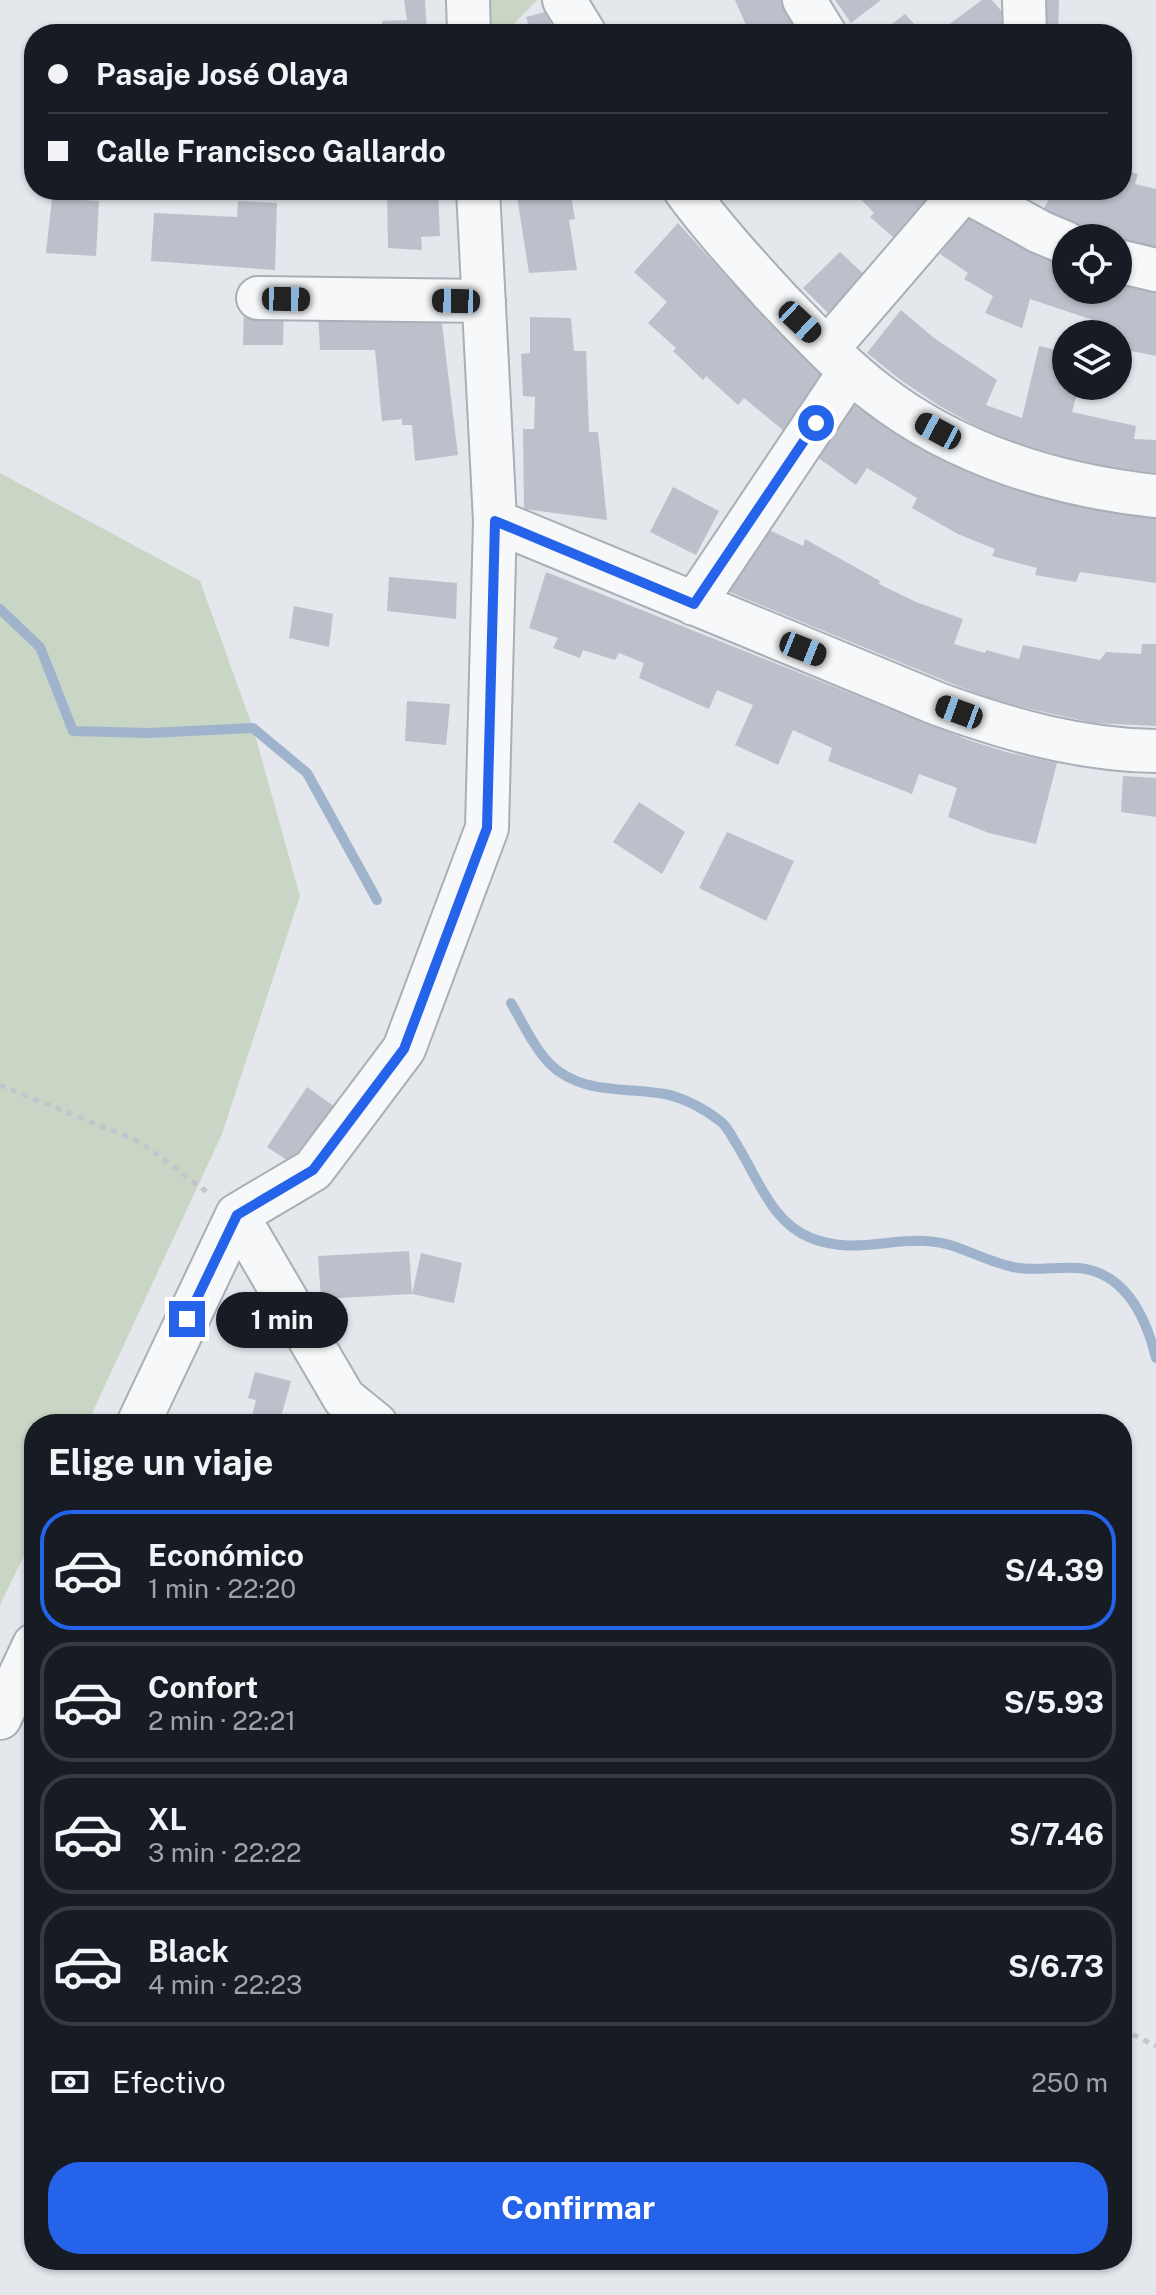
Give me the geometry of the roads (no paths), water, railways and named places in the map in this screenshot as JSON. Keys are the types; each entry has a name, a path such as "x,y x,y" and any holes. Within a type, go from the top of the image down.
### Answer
{"street":[{"path":"468,0 469,24"},
{"path":"564,0 579,24"},
{"path":"804,0 819,24"},
{"path":"1024,0 1025,24"},
{"path":"143,1414 237,1215 313,1170 404,1049 487,828 495,521 479,200"},
{"path":"693,200 742,261 879,395 920,421 1031,472 1111,491 1156,496"},
{"path":"694,604 839,359 957,200"},
{"path":"982,200 1052,237"},
{"path":"1132,264 1156,270"},
{"path":"258,298 484,301"},
{"path":"495,521 938,704 999,726 1073,743 1125,751 1156,751"},
{"path":"237,1215 344,1398 364,1414"},
{"path":"0,1718 24,1666"}],"waterway":[{"path":"0,609 40,647 73,731 149,733 253,728 307,773 377,900"},
{"path":"511,1003 539,1051 562,1074 590,1085 672,1096 701,1108 722,1123 775,1209 797,1231 826,1243 840,1245 937,1242 1013,1267 1079,1268 1095,1272 1109,1278 1131,1300 1140,1313 1156,1358"}]}
